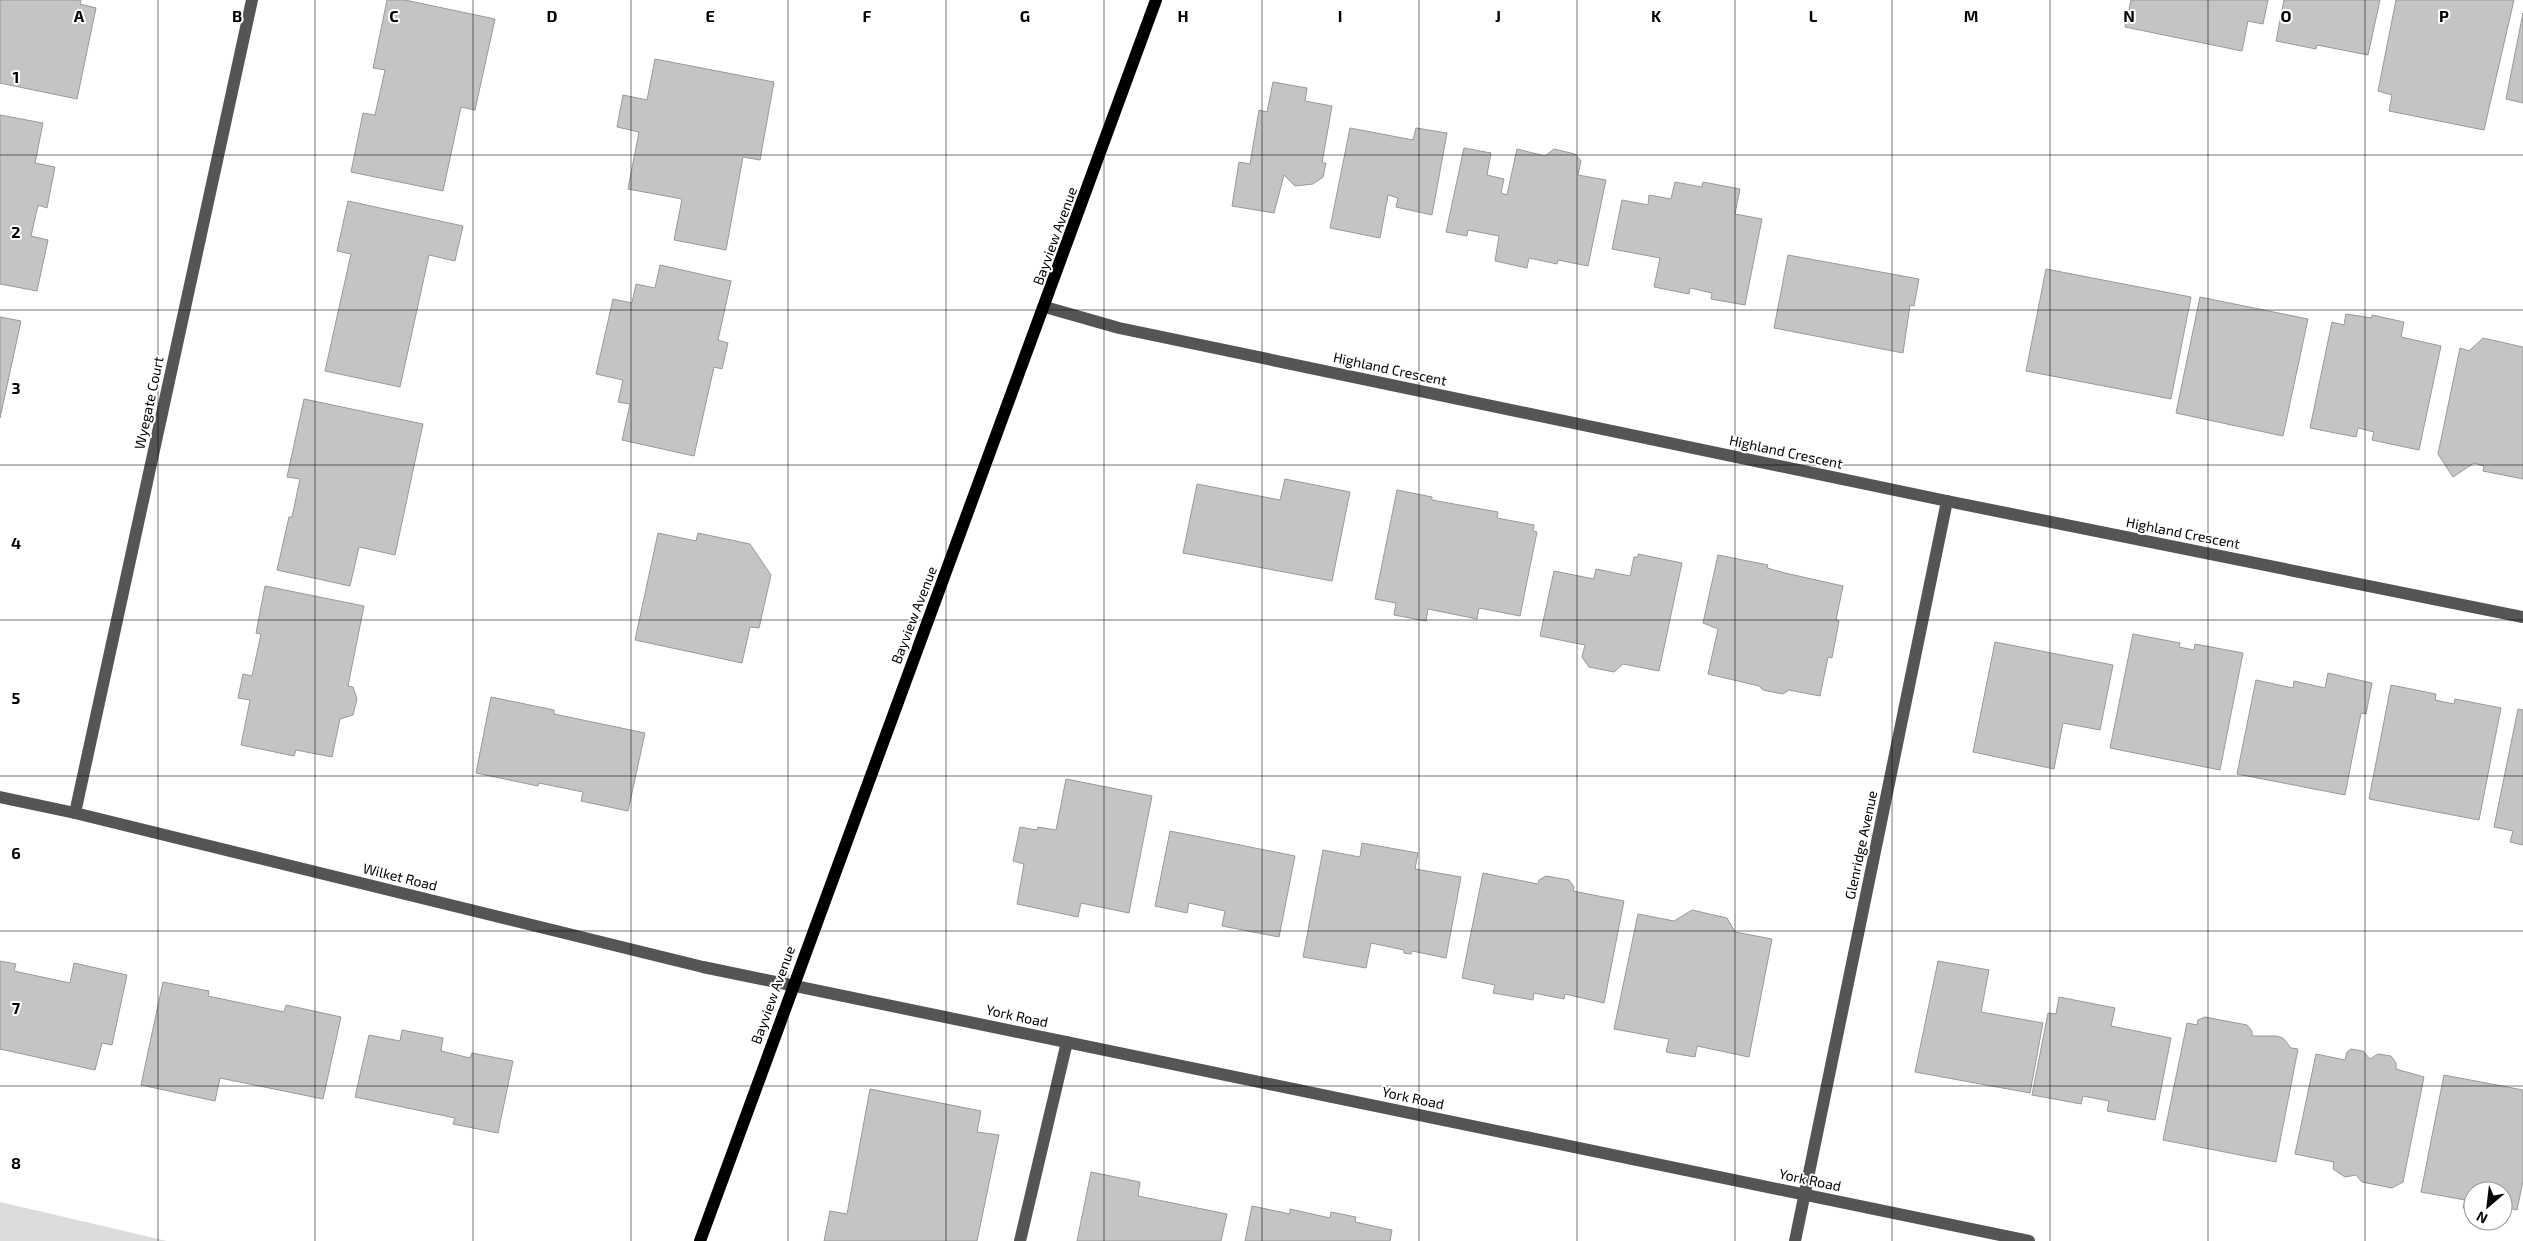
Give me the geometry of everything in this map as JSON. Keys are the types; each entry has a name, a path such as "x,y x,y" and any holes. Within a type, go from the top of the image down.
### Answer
{"main road":[{"name":"Bayview Avenue","path":"700,1241 792,985 1045,307 1156,0"}],"street":[{"name":"Wyegate Court","path":"75,813 252,0"},
{"name":"Highland Crescent","path":"1045,307 1119,328 1948,501 2523,617"},
{"name":"Glenridge Avenue","path":"1795,1241 1948,501"},
{"name":"Wilket Road","path":"0,797 75,813 703,967 792,985"},
{"name":"York Road","path":"792,985 2029,1241"},
{"path":"1020,1241 1067,1042"}],"shaded area":[{"path":"0,1202 167,1241 0,1241"}],"building":[{"path":"0,0 81,0 80,4 96,8 77,99 0,83"},
{"path":"387,0 405,0 495,19 475,110 461,107 443,191 351,172 363,113 375,115 385,70 373,68"},
{"path":"2131,0 2268,0 2263,24 2248,21 2242,51 2125,27"},
{"path":"2284,0 2380,0 2368,55 2317,45 2316,49 2276,41"},
{"path":"2396,0 2514,0 2484,130 2389,111 2392,95 2378,91"},
{"path":"2523,13 2523,103 2506,99"},
{"path":"655,59 774,82 760,160 743,157 726,250 674,240 682,199 628,189 639,132 617,127 623,95 647,100"},
{"path":"1273,82 1307,88 1305,101 1332,106 1322,163 1326,163 1323,177 1313,184 1295,186 1284,175 1274,213 1232,206 1239,162 1250,164 1259,110 1267,112"},
{"path":"0,115 43,123 35,163 55,167 47,208 38,205 31,236 48,240 37,291 0,284"},
{"path":"1350,128 1413,140 1416,128 1447,133 1432,215 1396,207 1398,198 1388,195 1380,238 1330,228"},
{"path":"1464,148 1491,153 1487,175 1504,179 1501,193 1507,195 1517,149 1545,156 1554,149 1575,154 1581,161 1578,175 1606,180 1588,266 1558,260 1557,264 1529,258 1527,268 1495,261 1499,236 1468,230 1467,236 1446,232"},
{"path":"1675,182 1702,187 1703,182 1740,189 1735,214 1762,219 1745,305 1711,299 1712,293 1690,288 1689,294 1654,287 1660,258 1612,249 1622,200 1648,205 1649,195 1671,199"},
{"path":"348,201 463,226 455,261 429,255 400,387 325,371 351,254 337,251"},
{"path":"1788,255 1919,279 1914,306 1910,305 1903,353 1774,328"},
{"path":"660,265 731,281 718,340 728,343 722,369 714,367 694,456 622,440 630,404 618,402 623,380 596,374 613,299 632,303 636,284 655,288"},
{"path":"2046,269 2191,297 2171,399 2026,371"},
{"path":"2200,297 2308,319 2283,436 2176,413"},
{"path":"2346,314 2372,318 2372,315 2404,322 2401,337 2441,346 2419,450 2372,440 2374,432 2358,428 2356,437 2310,428 2332,322 2344,325"},
{"path":"0,317 21,321 0,418"},
{"path":"2483,338 2523,347 2523,479 2483,471 2484,466 2474,463 2453,477 2438,454 2460,348 2469,351"},
{"path":"304,399 423,424 395,555 359,547 350,586 277,570 289,517 292,517 300,479 287,477"},
{"path":"1285,479 1350,492 1332,581 1183,553 1197,484 1280,500"},
{"path":"1397,490 1432,497 1432,500 1498,512 1497,518 1534,525 1533,531 1537,532 1520,616 1479,608 1477,619 1428,609 1426,621 1394,615 1396,603 1375,599"},
{"path":"658,533 696,541 698,533 750,544 771,575 759,628 750,627 742,663 635,640"},
{"path":"1638,554 1682,563 1659,671 1623,664 1614,672 1589,667 1582,657 1585,645 1540,636 1554,571 1594,579 1596,569 1630,576 1634,557 1638,557"},
{"path":"1718,555 1768,565 1767,568 1843,586 1836,620 1839,621 1832,658 1828,657 1820,696 1789,690 1783,694 1763,690 1759,686 1708,674 1718,629 1703,623"},
{"path":"265,586 364,606 348,686 353,687 357,699 353,715 340,719 332,757 296,750 294,756 241,745 250,700 238,698 243,674 252,676 261,634 256,633"},
{"path":"2133,634 2180,643 2179,647 2194,650 2195,644 2243,653 2220,770 2110,748"},
{"path":"1995,642 2113,665 2100,730 2063,723 2054,769 1973,752"},
{"path":"2328,673 2372,683 2366,714 2361,713 2345,795 2237,774 2256,680 2293,688 2294,681 2325,688"},
{"path":"2391,685 2436,694 2435,700 2454,704 2455,699 2501,708 2479,820 2369,799"},
{"path":"491,697 554,710 554,714 645,733 628,811 581,801 583,792 539,783 538,786 476,773"},
{"path":"2518,709 2523,710 2523,845 2510,842 2513,831 2494,827"},
{"path":"1066,779 1152,796 1129,913 1081,903 1078,917 1017,904 1024,864 1013,861 1020,827 1037,830 1038,827 1056,830"},
{"path":"1170,831 1295,856 1279,937 1222,926 1225,911 1189,903 1187,913 1155,906"},
{"path":"1362,843 1418,853 1415,869 1461,877 1446,958 1412,951 1411,954 1404,953 1404,950 1371,943 1366,968 1303,957 1323,850 1360,857"},
{"path":"1483,873 1538,884 1539,880 1546,876 1569,880 1574,887 1573,891 1624,901 1604,1003 1565,994 1564,999 1534,993 1533,1000 1493,993 1495,985 1462,978"},
{"path":"1692,910 1727,918 1735,932 1772,939 1749,1057 1697,1046 1695,1057 1666,1052 1669,1039 1614,1029 1638,914 1674,921"},
{"path":"0,961 16,964 14,971 70,983 74,963 127,975 112,1045 102,1043 95,1070 0,1049"},
{"path":"1938,961 1989,970 1981,1012 2043,1023 2030,1093 1915,1072"},
{"path":"163,982 209,991 208,996 284,1012 286,1005 341,1017 323,1099 220,1078 215,1101 141,1085"},
{"path":"2059,997 2115,1008 2111,1026 2171,1038 2155,1120 2107,1111 2109,1101 2083,1096 2081,1104 2032,1095 2048,1013 2056,1014"},
{"path":"2205,1017 2247,1025 2252,1031 2252,1036 2276,1036 2283,1038 2291,1048 2298,1049 2276,1162 2163,1140 2187,1023 2197,1025 2198,1020"},
{"path":"402,1030 443,1038 441,1051 470,1058 472,1053 513,1061 498,1133 453,1124 455,1118 355,1097 369,1035 400,1041"},
{"path":"2351,1049 2363,1051 2370,1059 2378,1054 2391,1056 2396,1063 2396,1069 2424,1077 2403,1182 2392,1188 2362,1182 2356,1175 2345,1177 2333,1169 2334,1162 2295,1154 2316,1054 2345,1060 2347,1052"},
{"path":"2444,1075 2523,1090 2523,1181 2517,1210 2513,1209 2513,1181 2463,1181 2463,1200 2421,1192"},
{"path":"870,1089 981,1111 977,1132 999,1135 977,1241 824,1241 830,1211 847,1214"},
{"path":"1091,1172 1140,1182 1138,1196 1227,1214 1221,1241 1077,1241"},
{"path":"1252,1206 1290,1214 1290,1209 1330,1218 1331,1212 1356,1217 1355,1222 1392,1230 1390,1241 1245,1241"}]}
